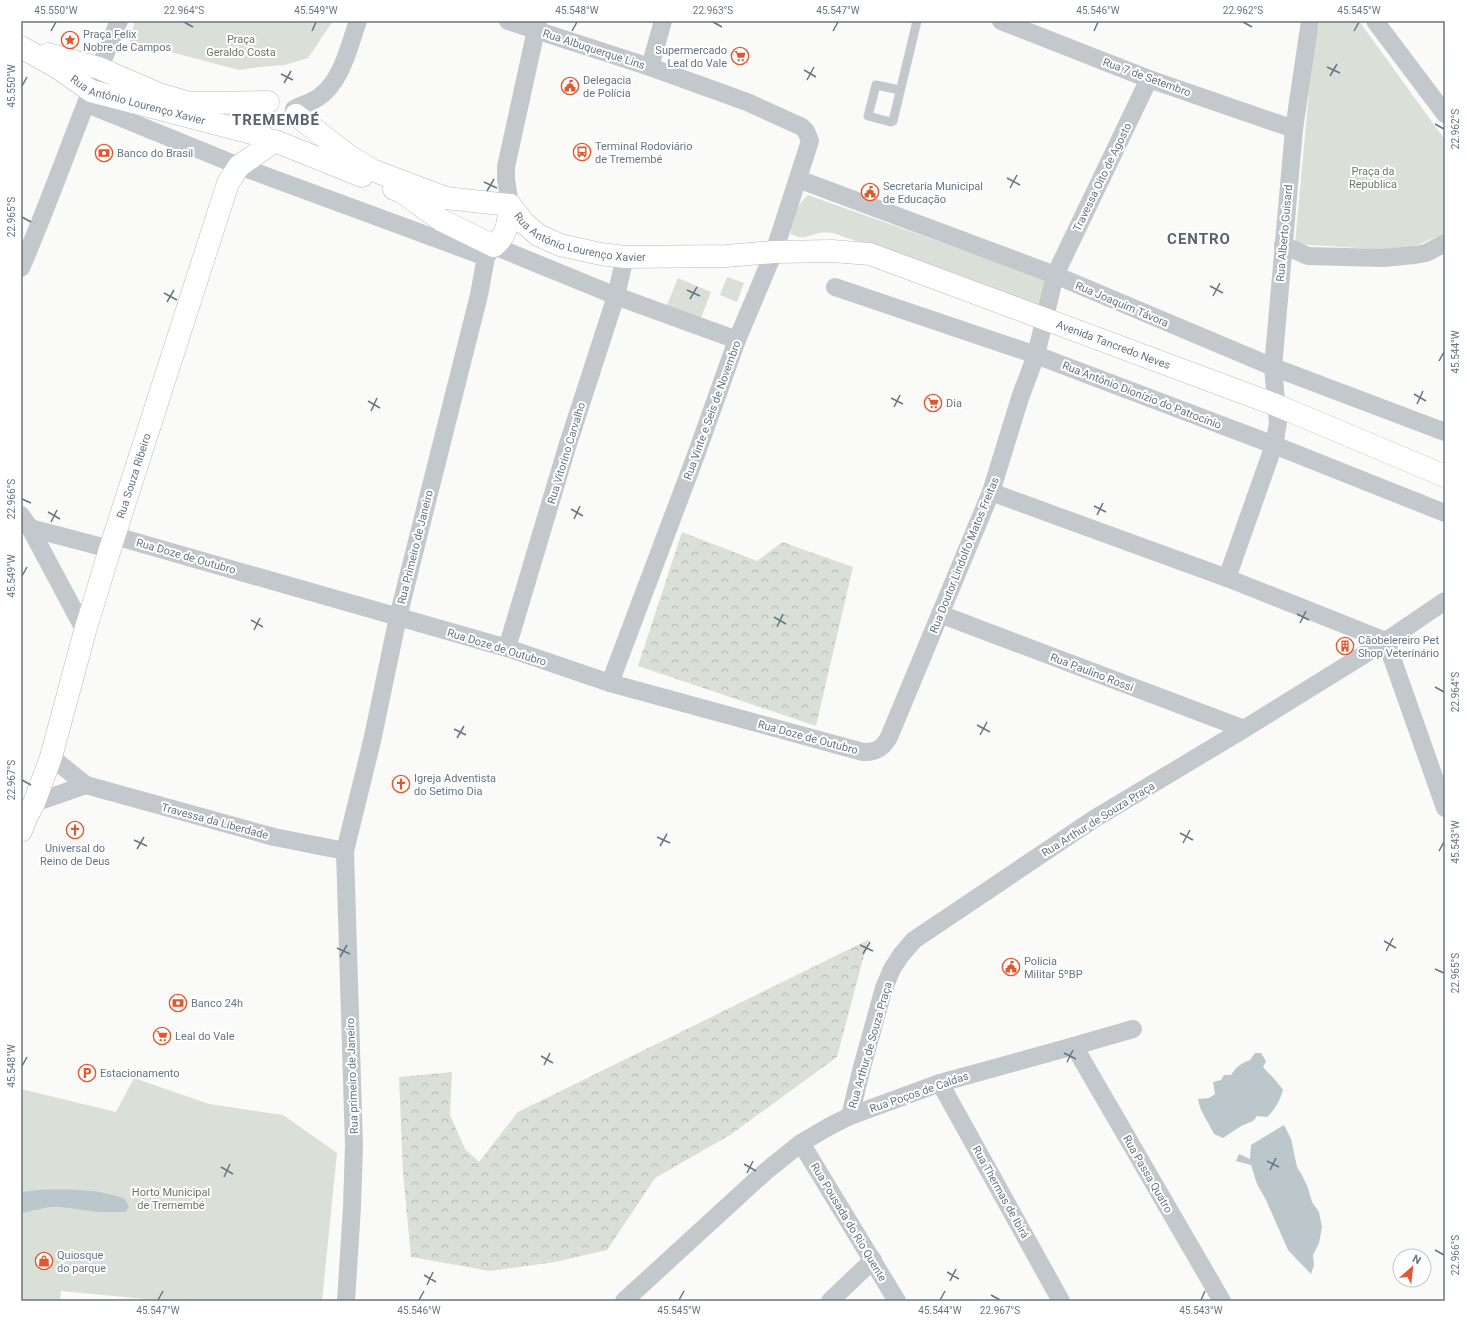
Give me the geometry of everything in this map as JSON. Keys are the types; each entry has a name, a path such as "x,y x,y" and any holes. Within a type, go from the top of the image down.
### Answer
{"main road":[{"name":"Rua Antônio Lourenço Xavier","path":"21,46 99,68 159,94 190,103 268,102"},
{"name":"Rua Antônio Lourenço Xavier","path":"21,46 58,68 89,98 269,138 402,192 441,220 490,251"},
{"path":"274,100 285,102 295,112 297,121 292,133 282,140 269,138 257,126 256,115 259,109 268,102 274,100"},
{"name":"Rua Antônio Lourenço Xavier","path":"295,112 349,156 372,170 446,198 510,205 524,223 538,235 560,245 601,254 625,257 726,256 774,252"},
{"name":"Rua Souza Ribeiro","path":"21,831 34,803 51,757 85,631 228,183 239,166 269,138"},
{"path":"490,251 503,236 508,227 510,205"},
{"name":"Avenida Tancredo Neves","path":"774,252 832,251 870,254 1276,405 1445,476"}],"street":[{"path":"21,268 89,98 99,68 119,21"},
{"path":"295,112 319,98 338,78 358,21"},
{"name":"Rua Albuquerque Lins","path":"508,21 537,26 747,102 802,127 808,136"},
{"path":"650,67 663,21"},
{"name":"Rua 7 de Setembro","path":"1001,21 1149,79 1294,129"},
{"name":"Rua Alberto Guisard","path":"1227,578 1274,445 1278,423 1273,367 1294,129 1310,21"},
{"path":"1375,21 1445,114"},
{"path":"510,205 506,179 506,167 537,26"},
{"name":"Travessa Oito de Agosto","path":"1044,318 1055,275 1149,79"},
{"path":"89,98 239,166 490,251"},
{"name":"Rua Vinte e Seis de Novembro","path":"610,683 696,455 737,340 774,252 810,145 808,136"},
{"name":"Rua Joaquim Távora","path":"798,179 1055,275 1273,367 1445,432"},
{"path":"1282,265 1308,256 1399,257 1426,253 1445,243"},
{"path":"1283,245 1308,256"},
{"name":"Rua Antônio Lourenço Xavier","path":"490,251 737,340"},
{"name":"Rua Primeiro de Janeiro","path":"345,852 372,741 398,617 490,251"},
{"name":"Rua Vitorino Carvalho","path":"507,648 567,447 616,296 625,257"},
{"name":"Rua Antônio Dionízio do Patrocínio","path":"835,287 1036,355 1274,445 1445,513"},
{"name":"Rua Doutor Lindolfo Matos Freitas","path":"879,750 889,737 991,492 1020,398 1036,355 1044,318"},
{"path":"991,492 1227,578 1386,641 1445,808"},
{"path":"25,522 85,631"},
{"name":"Rua Doze de Outubro","path":"25,522 113,543 398,617 507,648 610,683 863,752 872,753 879,750"},
{"name":"Rua Arthur de Souza Praça","path":"850,1116 884,988 892,969 914,940 1094,819 1244,729 1386,641 1445,601"},
{"name":"Rua Paulino Rossi","path":"940,614 1244,729"},
{"path":"51,757 86,785"},
{"path":"34,803 86,785"},
{"name":"Travessa da Liberdade","path":"86,785 274,837 345,852"},
{"name":"Rua primeiro de Janeiro","path":"345,852 354,1146 346,1301"},
{"name":"Rua Poços de Caldas","path":"624,1301 765,1172 801,1143 850,1116 940,1083 1133,1029"},
{"name":"Rua Passa Quatro","path":"1074,1046 1219,1300"},
{"name":"Rua Thermas de Ibirá","path":"940,1083 1061,1301"},
{"name":"Rua Pousada do Rio Quente","path":"801,1143 897,1301"},
{"path":"830,1301 873,1260"}],"lane":[{"path":"900,90 876,85 868,116 892,122 900,90 916,21"}],"green space":[{"name":"Praça Geraldo Costa","path":"135,21 333,21 308,58 285,65 239,70 129,41"},
{"name":"Praça da Republica","path":"1320,21 1359,21 1445,140 1445,233 1404,251 1295,244 1313,48"},
{"path":"808,195 1044,279 1044,290 1040,311 918,262 835,234 823,232 806,237 799,237 791,234 791,224 795,213 804,198"},
{"path":"727,277 744,283 737,302 720,295"},
{"path":"678,278 711,292 701,318 667,305"},
{"path":"682,532 757,561 782,542 853,567 816,726 638,666"},
{"path":"868,940 837,1057 730,1135 655,1178 607,1250 555,1262 490,1271 411,1257 403,1173 399,1077 452,1072 450,1115 465,1149 479,1162 518,1112"},
{"name":"Horto Municipal de Tremembé","path":"134,1078 209,1104 283,1115 337,1153 322,1301 167,1301 61,1291 60,1301 21,1301 21,1089 116,1112"}],"shaded area":[{"path":"1255,1053 1261,1053 1266,1061 1263,1067 1283,1090 1282,1094 1275,1108 1267,1117 1257,1116 1253,1121 1241,1126 1223,1138 1214,1134 1203,1113 1198,1099 1209,1098 1215,1094 1213,1082 1221,1080 1224,1075 1231,1075 1244,1062 1250,1060"},
{"path":"1284,1125 1291,1139 1297,1167 1308,1188 1312,1202 1319,1212 1322,1227 1319,1243 1313,1255 1314,1265 1311,1274 1288,1250 1266,1200 1257,1184 1251,1165 1236,1161 1239,1154 1250,1159 1251,1145"},
{"path":"40,1190 94,1191 105,1193 125,1199 129,1207 125,1212 98,1212 50,1207 21,1213 21,1192"}],"place":[{"name":"Praça Felix Nobre de Campos","path":"70,40"},
{"name":"Supermercado Leal do Vale","path":"740,56"},
{"name":"Delegacia de Polícia","path":"570,86"},
{"name":"Terminal Rodoviário de Tremembé","path":"582,152"},
{"name":"Banco do Brasil","path":"104,153"},
{"name":"Secretaria Municipal de Educação","path":"870,192"},
{"name":"Dia","path":"933,403"},
{"name":"Cãobelereiro Pet Shop Veterinário","path":"1345,646"},
{"name":"Igreja Adventista do Setimo Dia","path":"401,784"},
{"name":"Universal do Reino de Deus","path":"75,830"},
{"name":"Policia Militar 5ºBP","path":"1011,967"},
{"name":"Banco 24h","path":"178,1003"},
{"name":"Leal do Vale","path":"162,1036"},
{"name":"Estacionamento","path":"87,1073"},
{"name":"Quiosque do parque","path":"44,1261"}],"district":[{"name":"TREMEMBÉ","path":"276,120"},
{"name":"CENTRO","path":"1199,239"}]}
